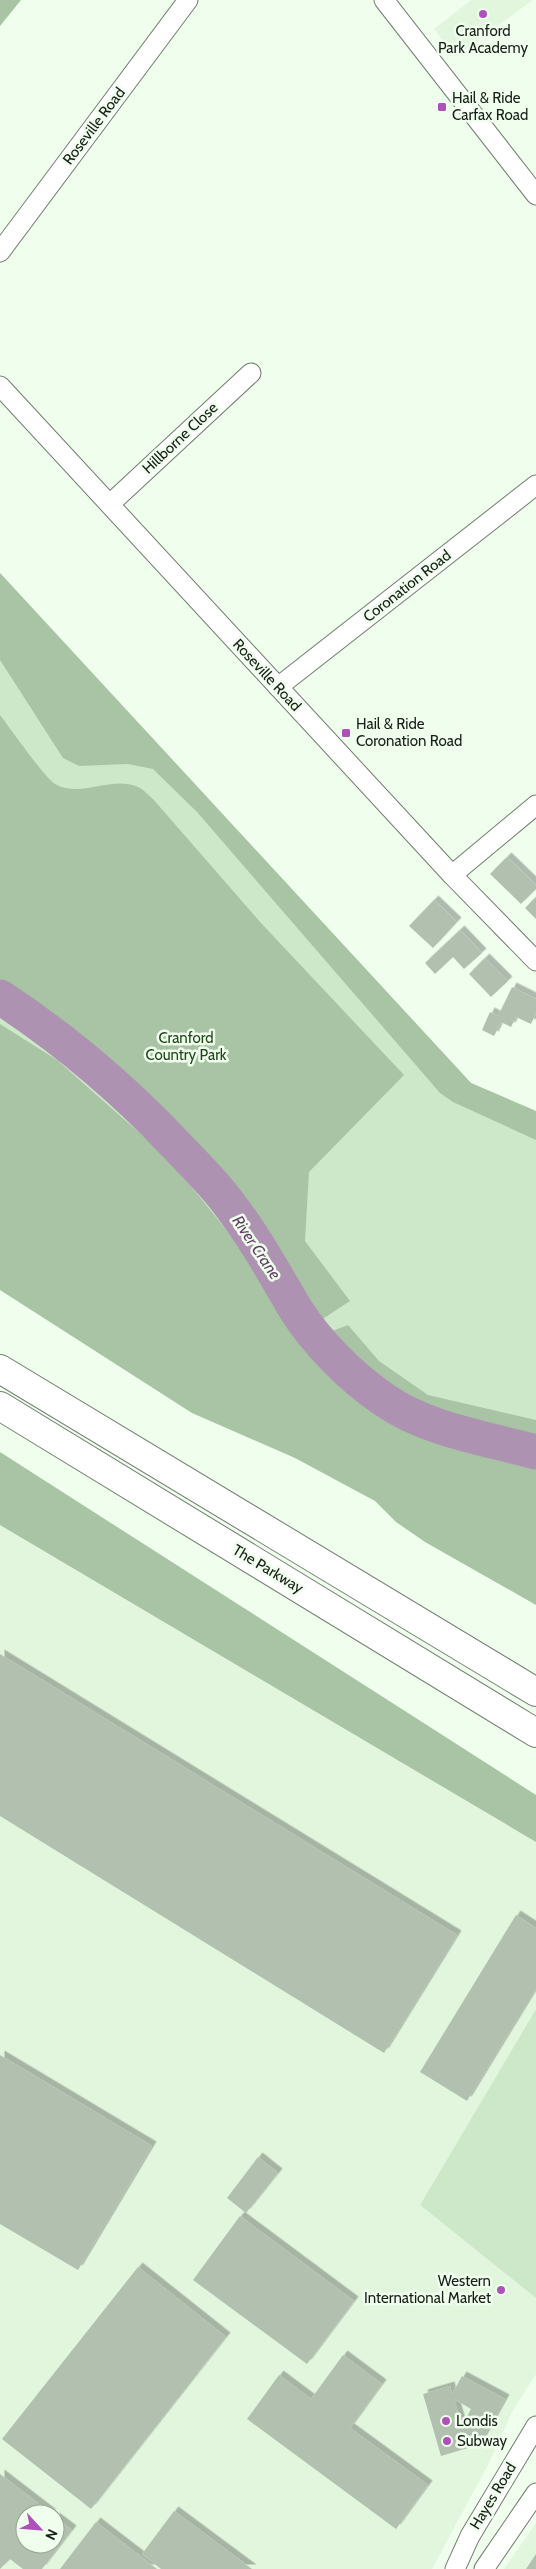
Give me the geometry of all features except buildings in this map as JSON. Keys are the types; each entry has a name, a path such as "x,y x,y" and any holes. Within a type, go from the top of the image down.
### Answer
{"highway":[{"path":"0,1369 536,1692"},
{"name":"The Parkway","path":"0,1406 536,1733"}],"street":[{"name":"Roseville Road","path":"0,252 188,0"},
{"path":"384,0 536,195"},
{"name":"Hillborne Close","path":"110,504 251,372"},
{"name":"Roseville Road","path":"0,386 452,875 536,961"},
{"name":"Coronation Road","path":"278,687 536,485"},
{"path":"452,875 536,805"},
{"name":"Hayes Road","path":"455,2569 470,2536 536,2426"},
{"path":"484,2569 536,2493"}],"shaded area":[{"name":"Cranford Park Academy","path":"471,0 533,0 455,57 434,29"},
{"path":"0,1525 536,1842 536,2009 420,2205 536,2298 536,2374 512,2412 488,2465 432,2569 0,2569"},
{"path":"536,2523 536,2569 504,2569"}],"green space":[{"path":"0,0 21,0 0,26"},
{"name":"Cranford Country Park","path":"0,573 471,1083 536,1111 536,1444 458,1425 415,1410 385,1391 371,1379 345,1353 310,1312 284,1335 0,1153"},
{"path":"0,573 471,1083 536,1111 536,1140 453,1102 440,1093 197,812 153,769 128,764 79,766 63,758 0,660"},
{"path":"0,715 36,763 55,784 75,789 128,784 146,792 261,923 404,1075 309,1172 305,1241 350,1301 318,1322 258,1229 180,1137 153,1109 95,1058 33,1011 0,990"},
{"path":"0,1024 57,1060 169,1159 249,1258 308,1351 376,1409 432,1437 536,1466 536,1605 425,1542 396,1522 375,1501 295,1458 192,1413 0,1290"},
{"path":"348,1325 379,1361 428,1395 536,1420 536,1444 415,1410 384,1389 327,1333"},
{"path":"0,1452 536,1795 536,1842 0,1525"},
{"path":"536,2009 536,2298 420,2205"}],"waterway":[{"name":"River Crane","path":"0,997 47,1030 113,1083 203,1173 248,1230 304,1322 335,1359 359,1380 400,1410 437,1426 536,1452"}],"place":[{"name":"Cranford Park Academy","path":"483,14"},
{"name":"Hail & Ride Carfax Road","path":"442,107"},
{"name":"Hail & Ride Coronation Road","path":"346,733"},
{"name":"Western International Market","path":"501,2290"},
{"name":"Londis","path":"446,2421"},
{"name":"Subway","path":"447,2441"}]}
